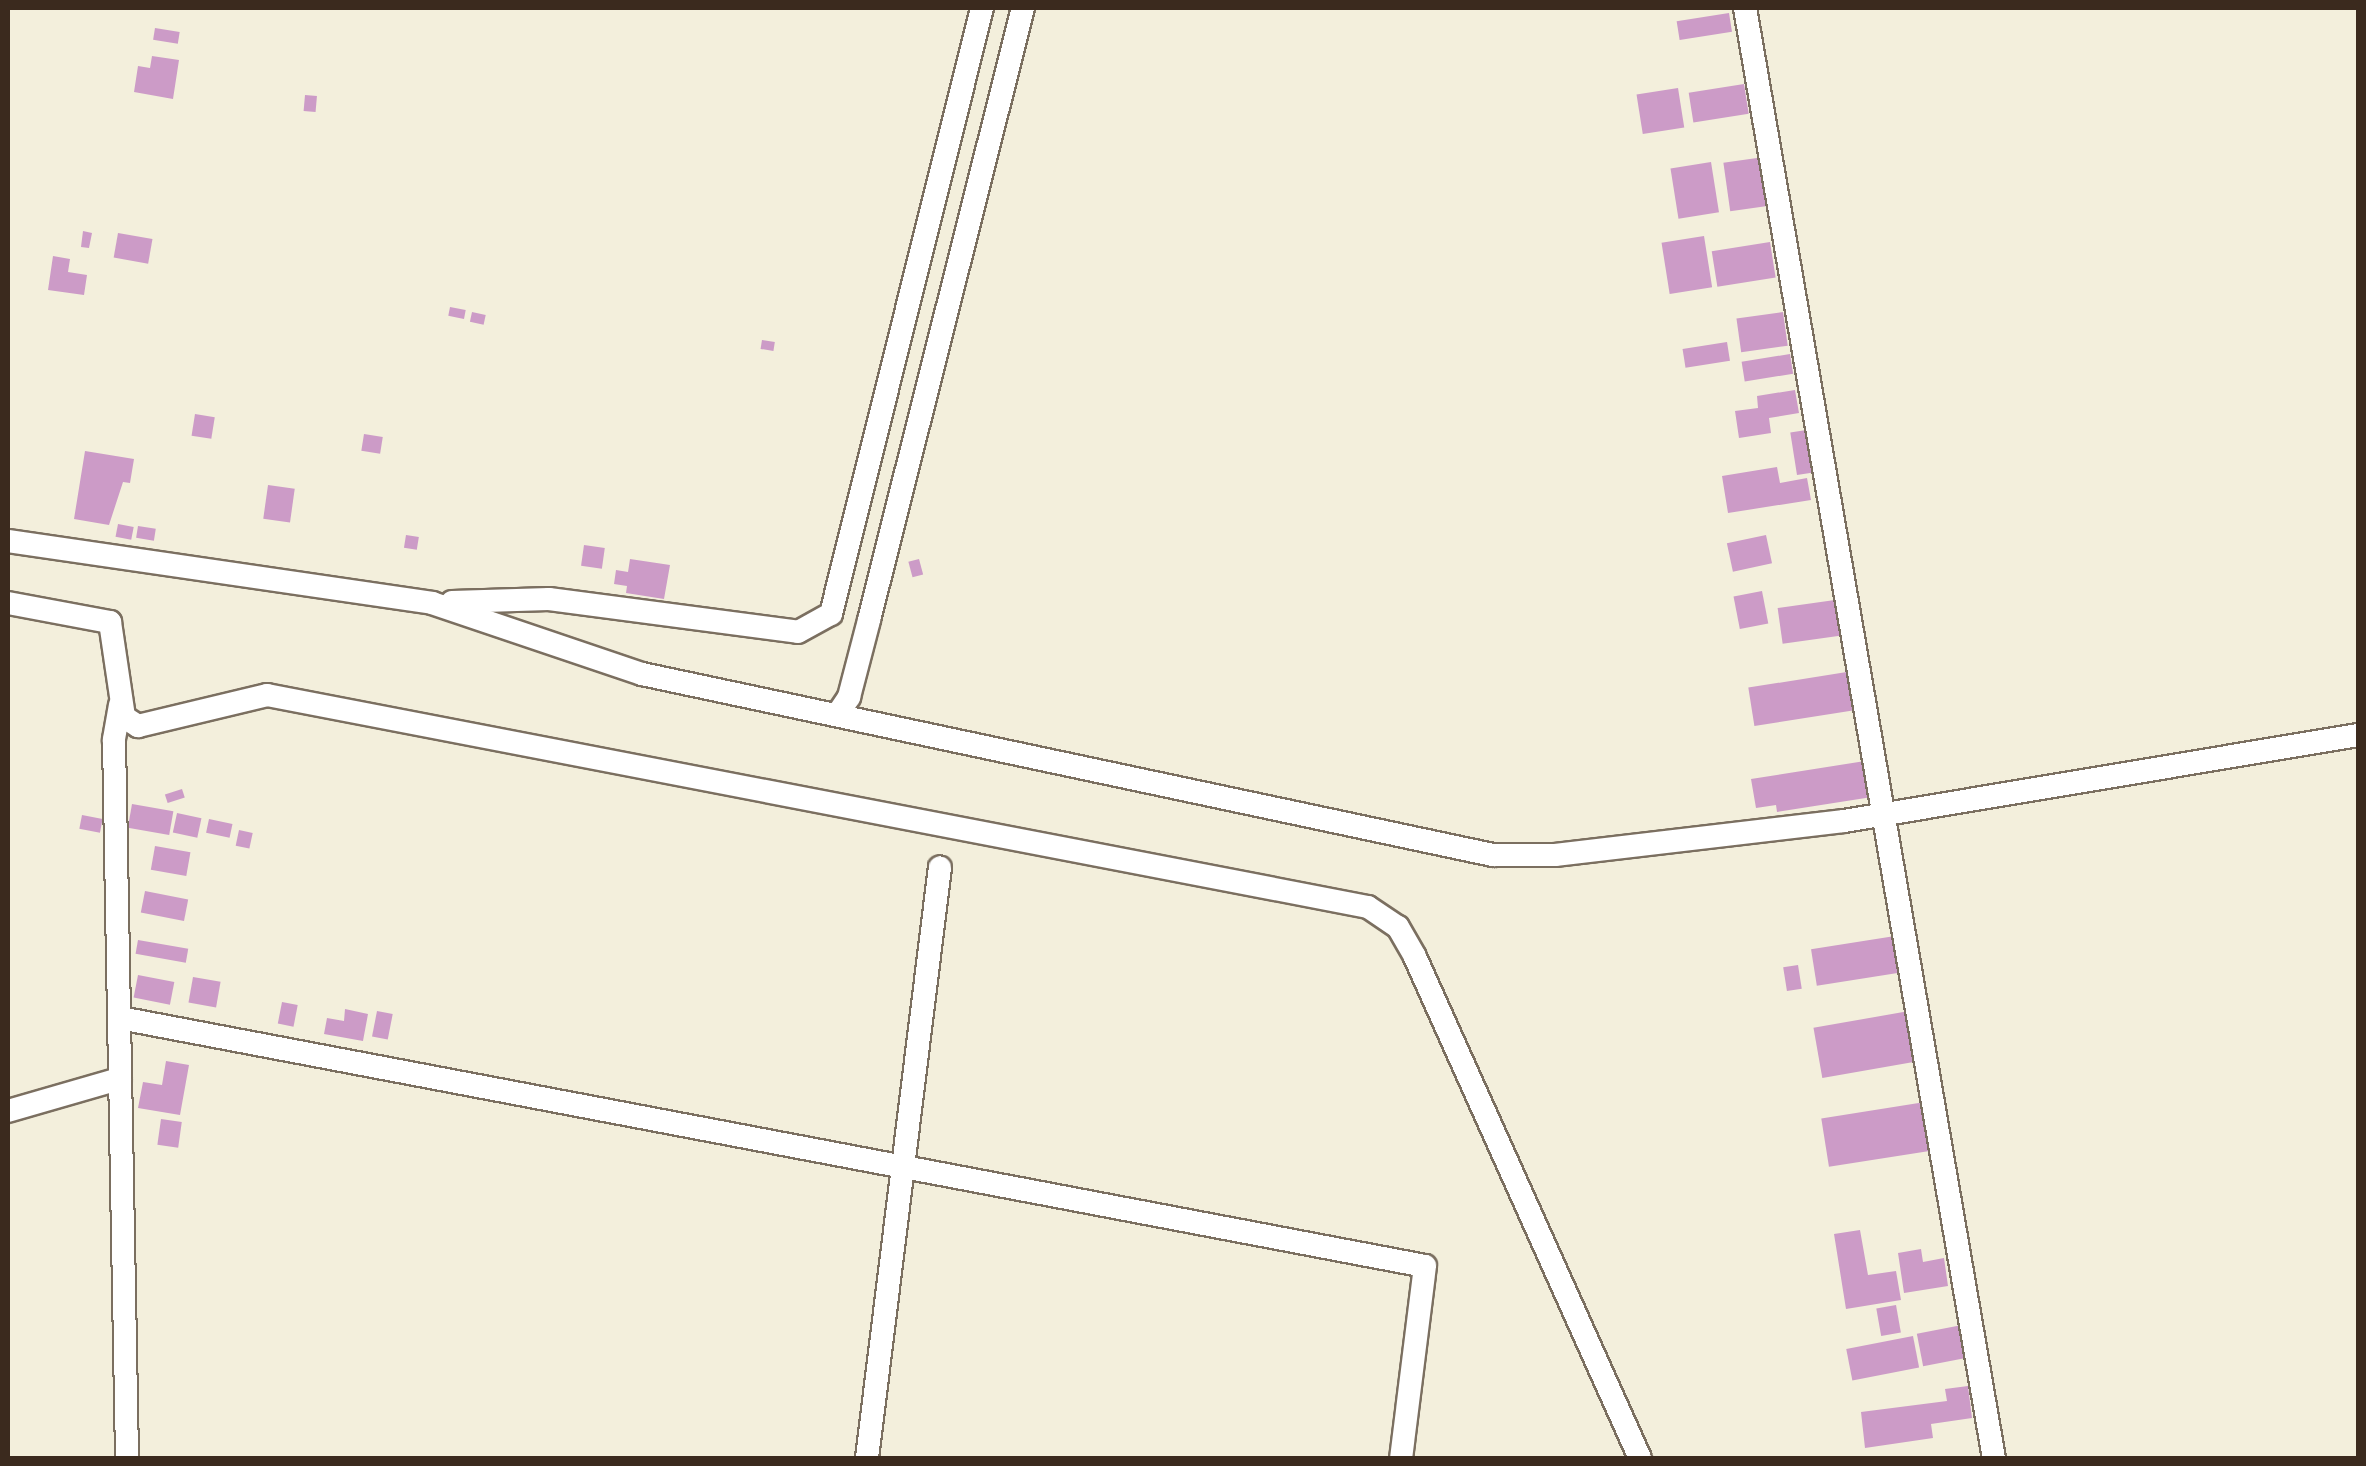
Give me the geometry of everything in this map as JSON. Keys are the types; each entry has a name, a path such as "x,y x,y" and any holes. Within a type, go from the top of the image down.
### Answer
{"street":[{"path":"8,541 432,603 549,599 798,632 831,614 982,8"},
{"path":"837,714 849,698 870,620 1023,8"},
{"path":"1745,8 1994,1458"},
{"path":"8,603 110,622 120,705 124,717 138,726 267,695 1368,907 1398,928 1416,958 1640,1458"},
{"path":"432,603 642,674 1493,855 1555,855 1883,815 2358,735"},
{"path":"120,705 114,740 127,1458"},
{"path":"867,1458 940,868"},
{"path":"120,1018 903,1163 1424,1266 1401,1458"},
{"path":"8,1111 119,1078"}],"building":[{"path":"1729,13 1732,32 1680,40 1677,21"},
{"path":"155,28 180,32 178,44 153,40"},
{"path":"152,56 179,60 173,99 134,92 138,66 150,68"},
{"path":"1744,84 1749,114 1693,122 1689,93"},
{"path":"1678,88 1684,128 1643,134 1637,95"},
{"path":"305,95 317,96 316,112 304,111"},
{"path":"1764,157 1771,206 1730,211 1723,163"},
{"path":"1711,162 1719,212 1678,219 1671,168"},
{"path":"83,231 92,233 89,248 81,247"},
{"path":"118,233 152,239 148,264 114,258"},
{"path":"1704,236 1712,287 1670,294 1662,243"},
{"path":"1770,242 1776,278 1717,287 1712,251"},
{"path":"53,256 70,259 68,272 87,275 84,295 48,290"},
{"path":"450,307 466,310 464,319 448,316"},
{"path":"472,312 486,315 484,325 470,322"},
{"path":"1783,312 1788,346 1741,352 1736,319"},
{"path":"762,340 775,342 773,351 761,349"},
{"path":"1727,342 1730,361 1686,368 1683,349"},
{"path":"1790,354 1793,374 1745,381 1742,362"},
{"path":"1795,390 1799,413 1769,418 1771,433 1739,438 1735,411 1758,408 1757,396"},
{"path":"195,414 215,417 211,439 192,436"},
{"path":"1813,429 1820,471 1797,475 1790,433"},
{"path":"364,434 383,437 380,454 361,451"},
{"path":"85,451 134,459 130,483 123,482 109,525 74,519"},
{"path":"1777,467 1780,483 1807,478 1811,500 1728,513 1722,476"},
{"path":"268,485 295,489 290,522 263,519"},
{"path":"118,524 134,527 131,540 116,537"},
{"path":"138,526 156,529 154,541 136,538"},
{"path":"406,535 419,537 417,550 404,548"},
{"path":"1766,535 1772,563 1733,572 1727,543"},
{"path":"584,545 605,548 602,569 581,566"},
{"path":"630,559 670,565 664,599 626,593 627,586 614,584 616,570 628,572"},
{"path":"919,559 923,574 913,577 908,562"},
{"path":"1762,591 1768,623 1740,629 1734,597"},
{"path":"1842,599 1847,635 1783,644 1778,608"},
{"path":"1853,671 1859,710 1754,726 1748,688"},
{"path":"1865,761 1872,797 1777,812 1776,805 1756,808 1751,779"},
{"path":"182,789 185,798 168,803 165,795"},
{"path":"132,804 173,811 169,835 128,828"},
{"path":"177,813 201,818 197,838 173,833"},
{"path":"82,815 103,819 100,833 79,829"},
{"path":"209,819 232,824 230,838 206,833"},
{"path":"239,830 253,833 249,849 236,846"},
{"path":"155,846 190,852 186,876 151,870"},
{"path":"145,891 188,899 184,921 141,913"},
{"path":"1895,936 1901,973 1817,986 1811,949"},
{"path":"138,940 188,949 186,963 136,954"},
{"path":"1798,965 1802,989 1787,991 1783,967"},
{"path":"138,975 174,982 170,1005 134,998"},
{"path":"193,977 221,982 216,1007 188,1003"},
{"path":"282,1002 298,1005 294,1027 278,1024"},
{"path":"345,1009 368,1014 363,1041 324,1034 327,1018 344,1021"},
{"path":"377,1011 393,1014 388,1040 372,1037"},
{"path":"1909,1011 1918,1061 1822,1078 1813,1028"},
{"path":"166,1061 189,1065 180,1115 138,1108 143,1082 162,1085"},
{"path":"1925,1102 1933,1150 1829,1167 1821,1118"},
{"path":"161,1119 182,1122 178,1148 157,1145"},
{"path":"1860,1230 1868,1275 1896,1271 1901,1300 1846,1309 1834,1234"},
{"path":"1921,1249 1923,1262 1944,1258 1948,1286 1904,1293 1898,1253"},
{"path":"1896,1305 1901,1333 1881,1336 1876,1308"},
{"path":"1962,1325 1968,1357 1923,1366 1917,1334"},
{"path":"1913,1336 1919,1367 1852,1380 1846,1349"},
{"path":"1968,1386 1972,1418 1931,1424 1933,1438 1865,1448 1861,1412 1947,1401 1945,1389"}]}
